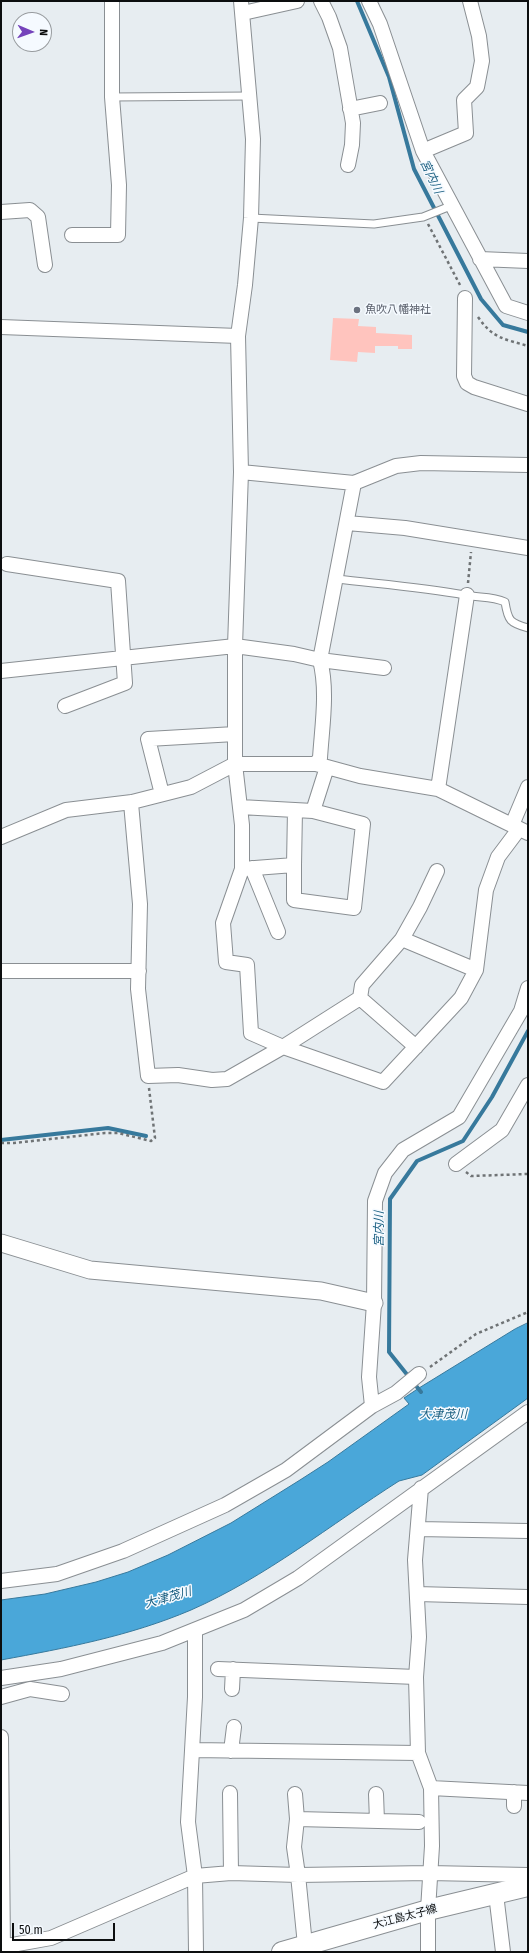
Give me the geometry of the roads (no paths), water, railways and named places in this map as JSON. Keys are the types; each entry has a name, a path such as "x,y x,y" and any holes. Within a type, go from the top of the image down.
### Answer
{"main road":[{"name":"大江島太子線","path":"282,1952 428,1910 528,1886"}],"street":[{"path":"72,234 118,235 120,185 112,97 112,1"},
{"path":"278,932 247,868 235,764 235,646 242,472 238,336 246,285 251,218 253,139 242,7 297,1"},
{"path":"321,1 329,17 340,48 353,123 352,145 348,165"},
{"path":"369,1 380,24 423,151 506,306 528,313"},
{"path":"423,151 466,133 464,100 477,87 482,61 470,1"},
{"path":"350,109 380,104"},
{"path":"1,212 30,210 38,217 45,265"},
{"path":"480,259 528,261"},
{"path":"465,298 464,376 467,383 474,387 528,404"},
{"path":"1,326 238,336"},
{"path":"242,472 354,483 396,466 420,463 528,465"},
{"path":"313,811 322,766 320,758 324,676 320,660 354,483"},
{"path":"347,523 405,528 528,548"},
{"path":"7,564 118,581 125,683 65,706"},
{"path":"438,789 467,595"},
{"path":"1,671 235,646 294,654 320,660 384,668"},
{"path":"162,794 148,739 235,734"},
{"path":"1,837 66,810 131,803 191,787 235,764 322,766 360,776 438,789 520,829"},
{"path":"247,868 223,923 226,962 247,966 250,1033 283,1047 383,1082 462,998 476,970 486,890 498,857 520,829 528,787"},
{"path":"131,803 140,904 138,990 148,1076 178,1075 212,1080 227,1079 283,1047 360,998 362,985 402,939 420,907 437,871"},
{"path":"240,807 313,811 363,824 354,908 294,900 294,810"},
{"path":"247,868 294,865"},
{"path":"402,939 476,970"},
{"path":"1,971 139,971"},
{"path":"372,1406 369,1377 374,1303 375,1201 385,1173 403,1150 459,1117 522,1011 528,988"},
{"path":"360,998 416,1047"},
{"path":"456,1164 502,1130 528,1085"},
{"path":"1,1243 90,1270 321,1291 374,1303"},
{"path":"1,1581 56,1574 123,1551 225,1505 286,1470 372,1406 396,1393 419,1374"},
{"path":"1,1678 61,1669 162,1643 244,1610 298,1578 420,1488 528,1412"},
{"path":"420,1488 416,1560 419,1637 416,1677 418,1753 431,1788 432,1846 429,1873 428,1952"},
{"path":"418,1529 528,1531"},
{"path":"417,1594 528,1597"},
{"path":"195,1630 196,1697 188,1822 194,1876 196,1952"},
{"path":"218,1668 416,1677"},
{"path":"232,1688 233,1669"},
{"path":"1,1697 30,1689 62,1694"},
{"path":"231,1751 234,1727"},
{"path":"1,1737 2,1949 51,1938 194,1876 231,1873 298,1875 429,1873 528,1875"},
{"path":"192,1750 418,1753"},
{"path":"431,1788 521,1792 514,1806"},
{"path":"230,1793 231,1873"},
{"path":"296,1794 297,1819 294,1847 305,1945"},
{"path":"376,1794 377,1821"},
{"path":"297,1819 419,1822"},
{"path":"496,1894 503,1952"}],"lane":[{"path":"112,97 250,96"},
{"path":"251,218 374,224 423,217 453,205"},
{"path":"336,579 448,591 498,599 505,602 507,618 514,624 528,628"}],"water":[{"name":"大津茂川","path":"528,1323 528,1398 422,1475 399,1481 272,1566 219,1597 191,1610 121,1634 74,1646 1,1660 1,1600 45,1594 96,1582 128,1572 168,1555 231,1523 328,1462 409,1404 404,1398 515,1329"}],"waterway":[{"name":"宮内川","path":"357,1 389,77 414,169 481,299 503,325 528,332"},
{"name":"宮内川","path":"421,1392 389,1352 390,1199 417,1161 463,1141 492,1097 528,1031"},
{"path":"1,1140 108,1128 146,1136"}],"place":[{"name":"魚吹八幡神社","path":"357,310"}]}
